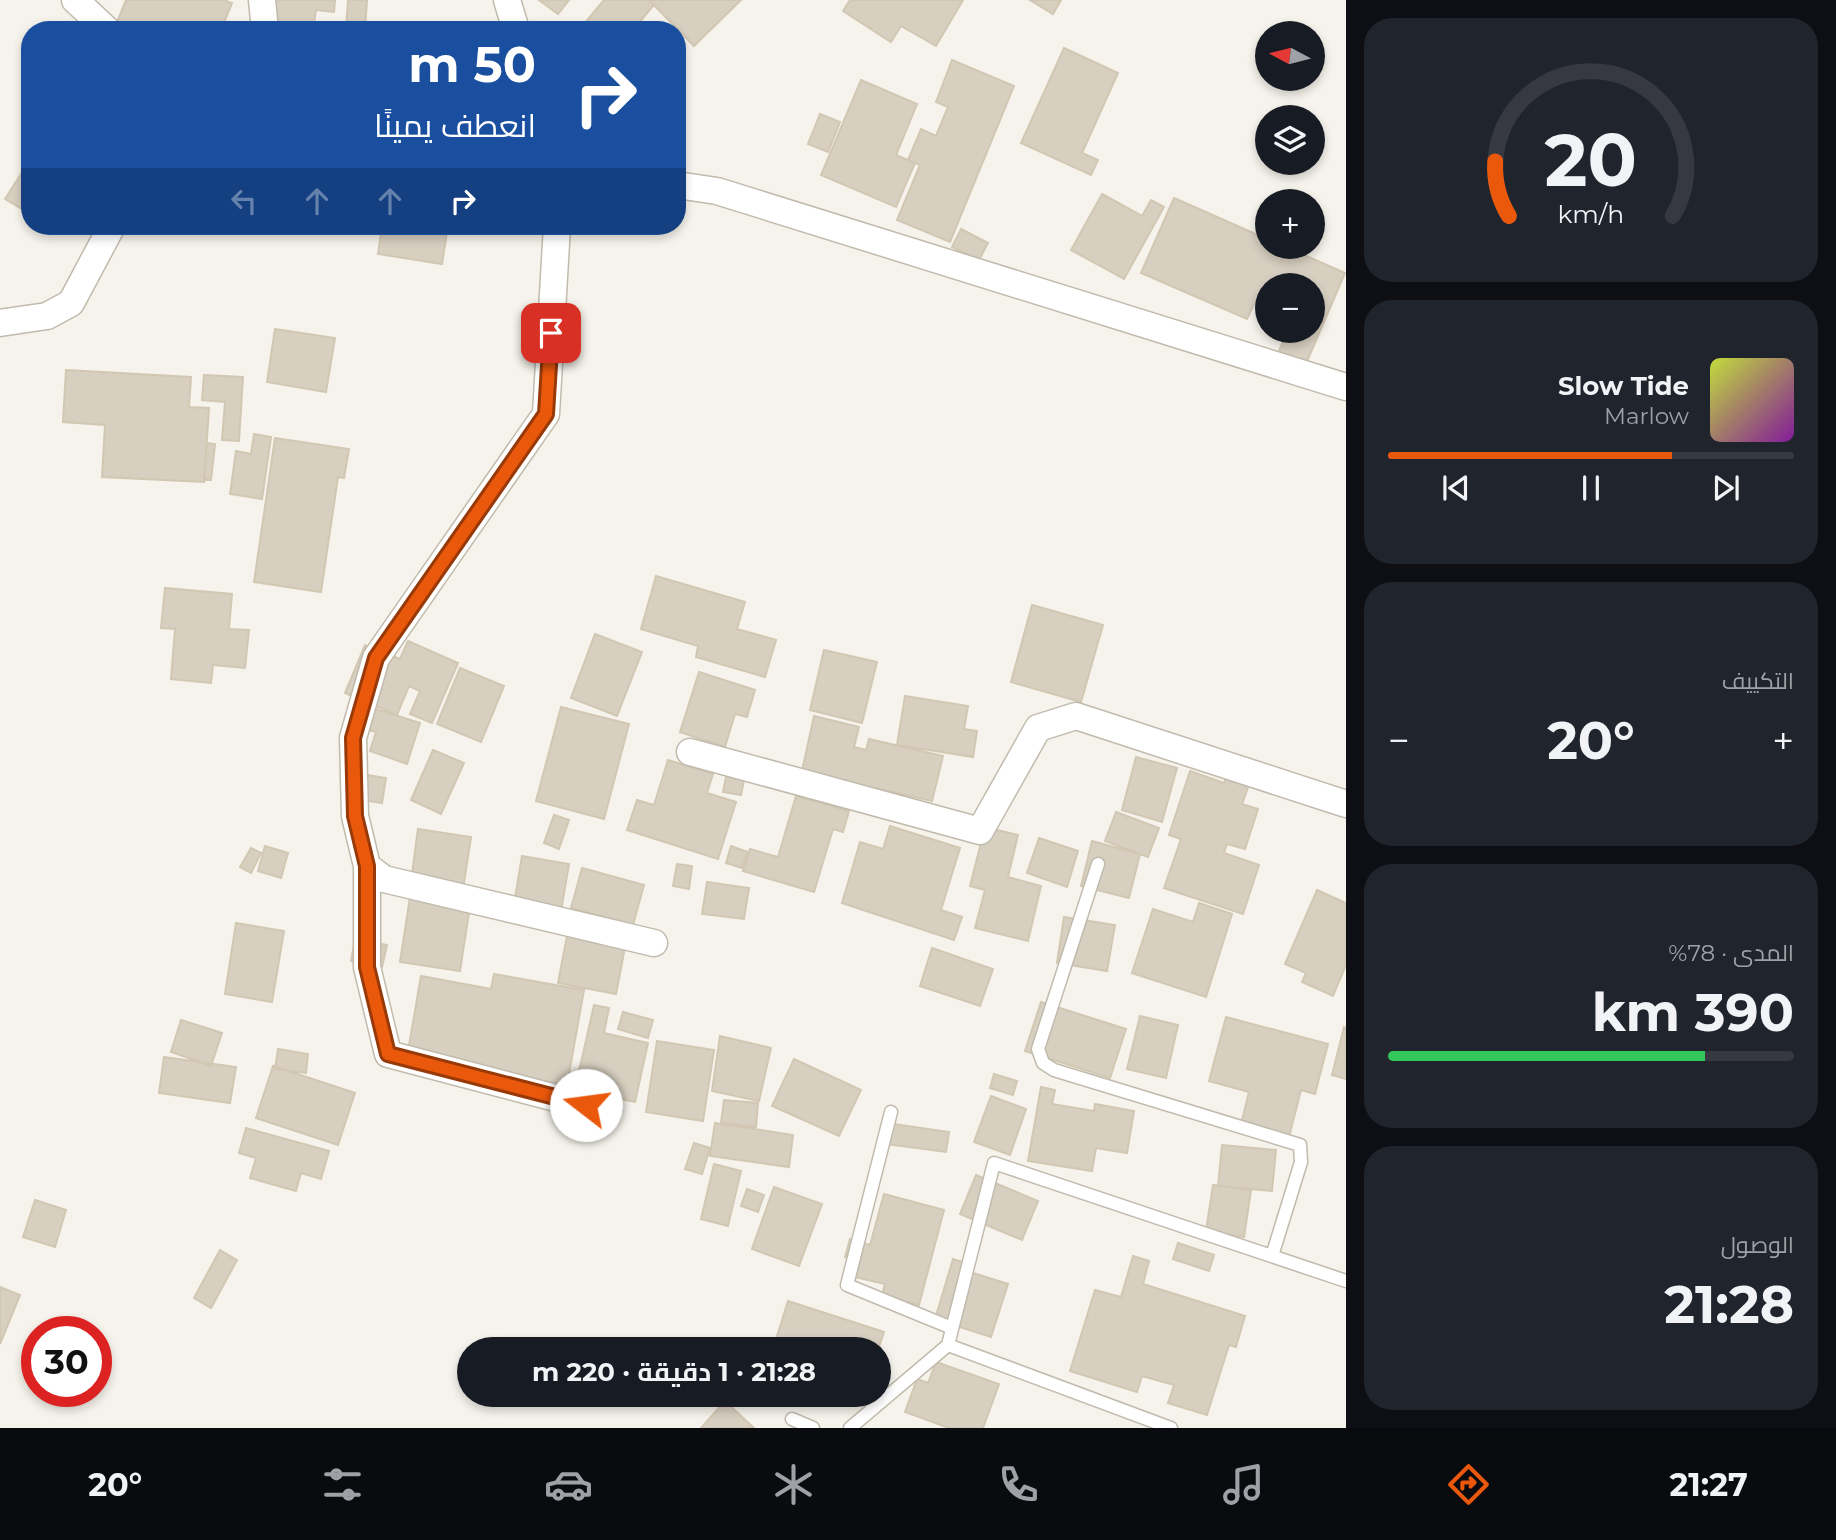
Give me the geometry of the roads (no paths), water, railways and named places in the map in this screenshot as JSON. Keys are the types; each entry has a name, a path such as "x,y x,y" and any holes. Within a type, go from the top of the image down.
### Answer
{"street":[{"path":"75,0 97,21"},
{"path":"262,0 264,21"},
{"path":"507,0 513,21"},
{"path":"686,186 717,191 1346,387"},
{"path":"0,323 47,316 71,303 108,235"},
{"path":"556,235 546,414 376,658 353,738 355,816 367,866 367,967 388,1054 586,1105"},
{"path":"690,752 980,831 1038,728 1076,716 1346,804"},
{"path":"367,866 384,880 654,943"}],"lane":[{"path":"1098,864 1038,1049 1043,1063 1054,1070 1300,1145 1301,1162 1272,1256"},
{"path":"891,1112 847,1284 952,1328"},
{"path":"850,1428 948,1345 993,1163 1346,1281"},
{"path":"948,1345 1171,1428"},
{"path":"792,1419 813,1428"}]}
